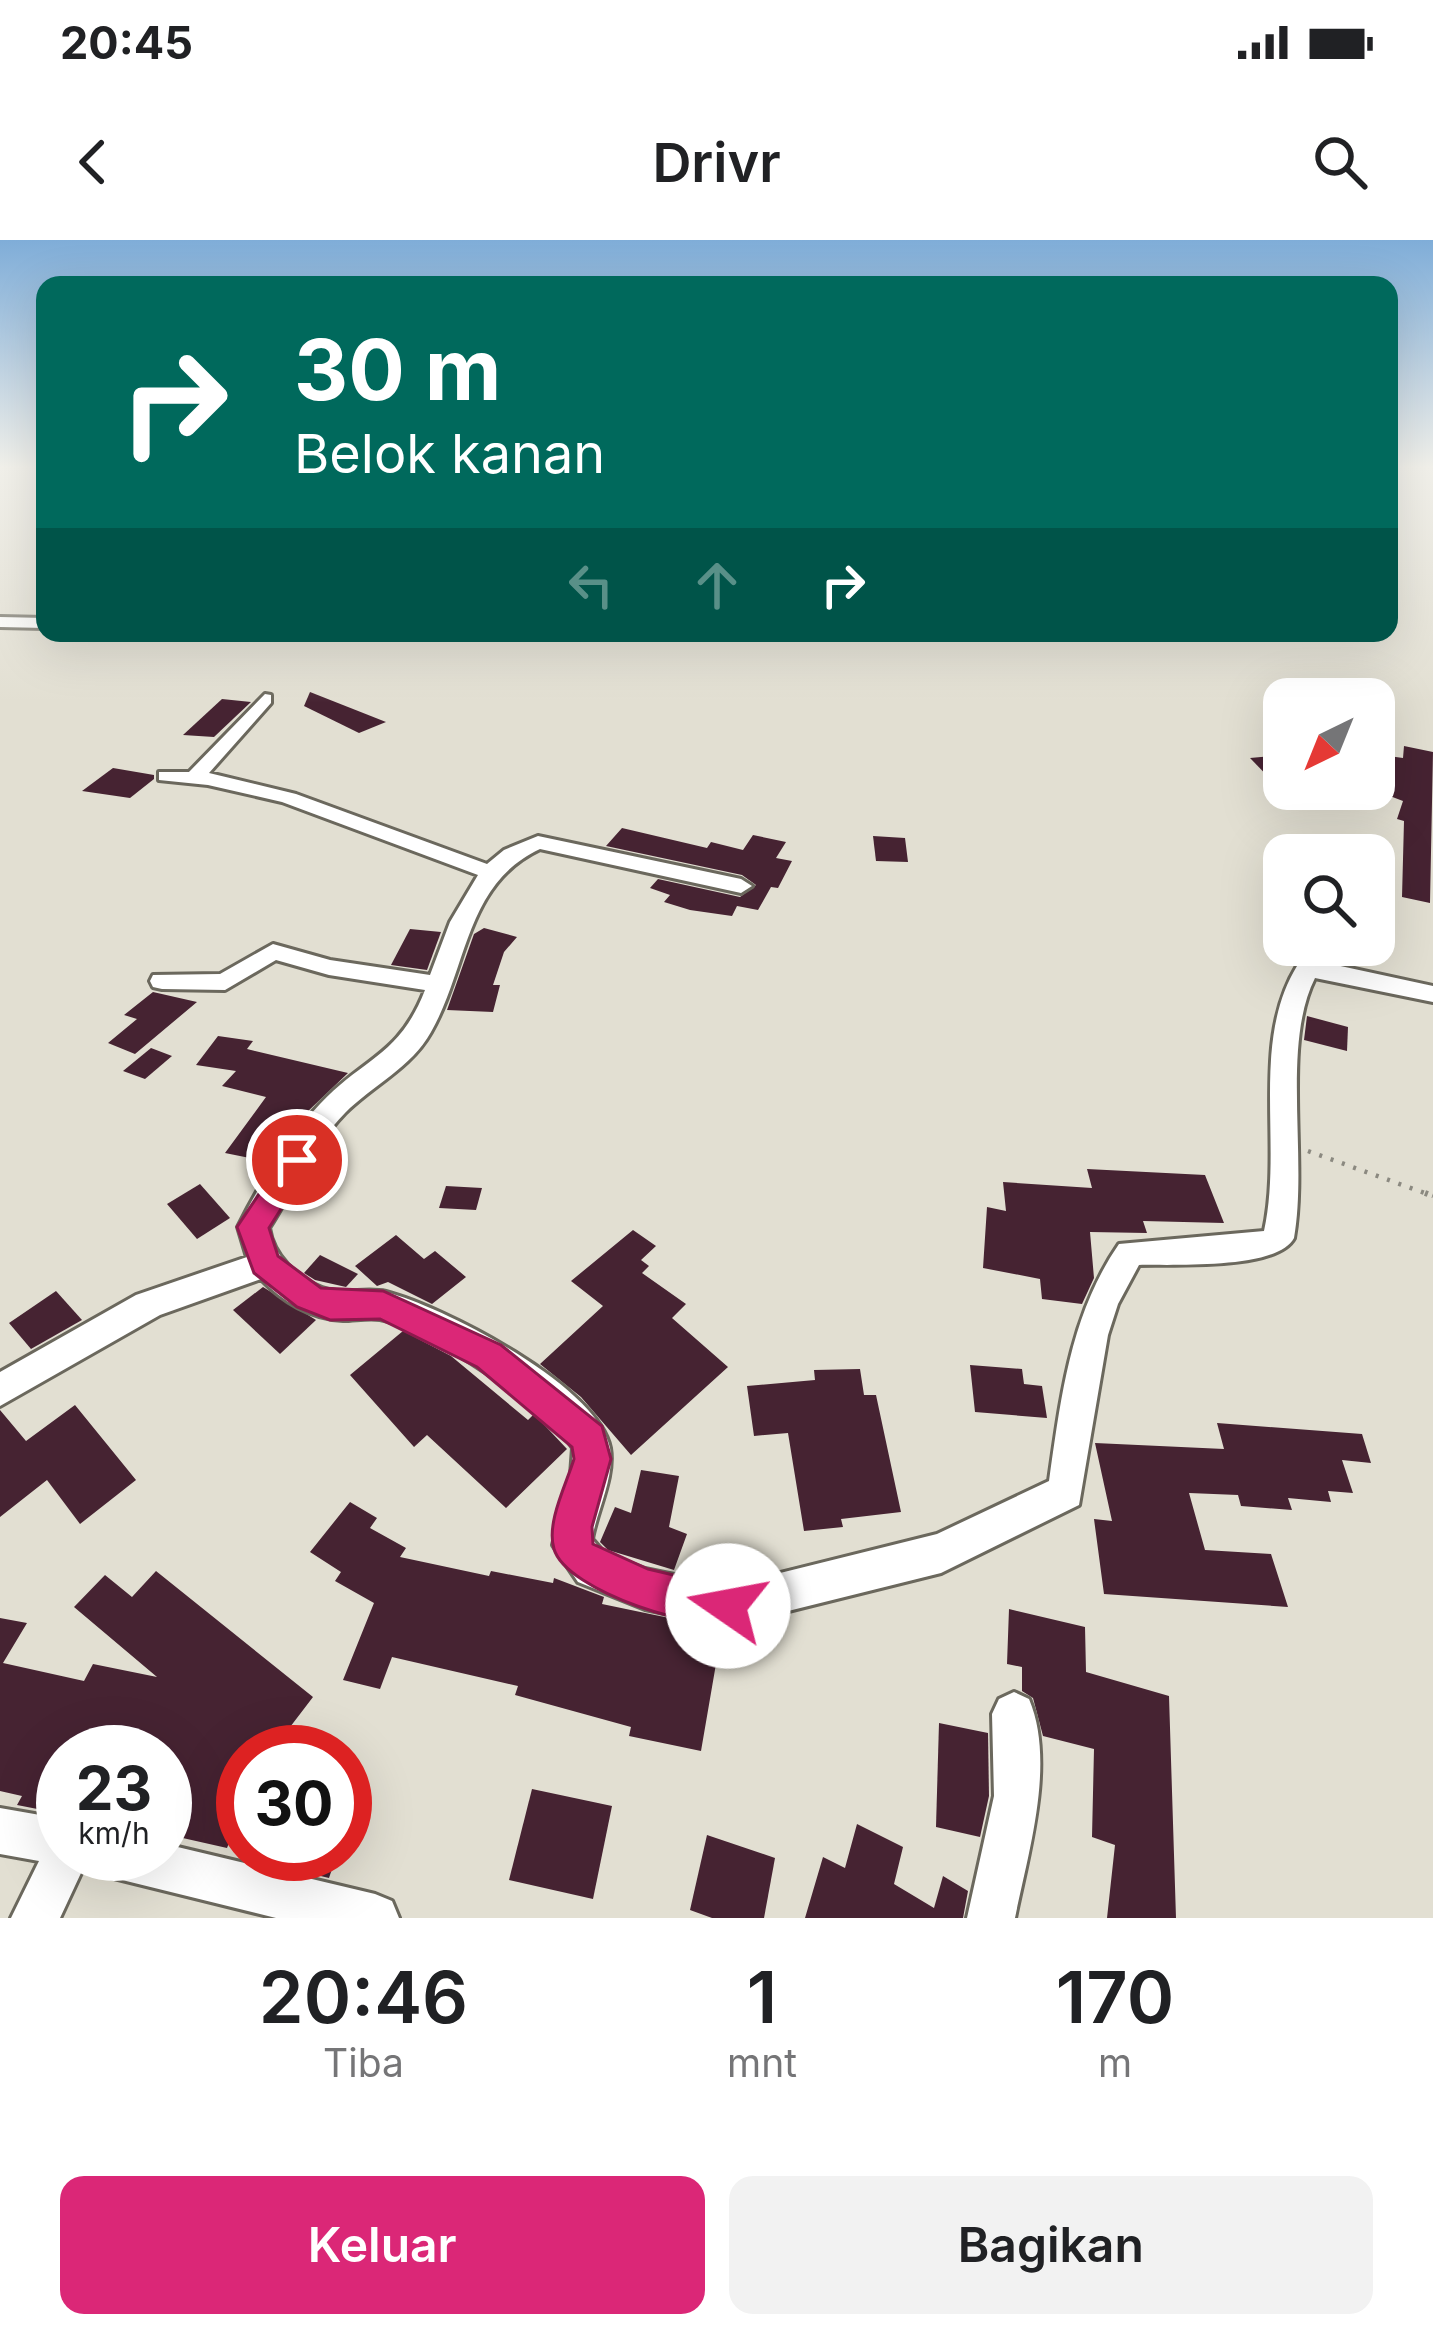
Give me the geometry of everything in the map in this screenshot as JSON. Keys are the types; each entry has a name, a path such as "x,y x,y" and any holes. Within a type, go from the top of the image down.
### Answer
{"street":[{"path":"0,622 36,622"},
{"path":"196,776 266,699"},
{"path":"166,776 196,776 296,799 393,842 490,872"},
{"path":"741,886 538,842 490,872 473,894 417,1034 332,1109 253,1227 265,1264 309,1298 330,1306 383,1305 489,1356 589,1438 592,1459 573,1527 572,1544 579,1558 645,1589 728,1606 940,1553 1066,1492 1083,1371 1115,1271 1130,1253 1264,1246 1278,1238 1290,1145 1286,1076 1293,995 1306,971 1433,994"},
{"path":"162,981 225,982 273,951 329,967 439,984"},
{"path":"2,1385 148,1305 265,1264"},
{"path":"991,1918 1017,1796 1014,1714"},
{"path":"0,1831 36,1837"},
{"path":"192,1874 375,1918"},
{"path":"34,1918 53,1881"}],"path":[{"path":"1290,1145 1433,1196"}],"building":[{"path":"310,692 386,722 359,733 304,706"},
{"path":"222,699 251,702 214,737 183,735"},
{"path":"1404,746 1433,752 1430,903 1402,897 1404,821 1397,819 1403,801 1395,798 1395,757 1403,758"},
{"path":"1263,757 1263,771 1250,758"},
{"path":"113,768 154,775 154,779 130,798 82,791"},
{"path":"622,828 707,848 711,842 743,850 753,835 786,842 776,858 792,861 778,888 771,887 758,910 737,906 732,916 690,910 664,902 670,895 650,888 658,879 740,897 756,885 742,875 606,846"},
{"path":"873,836 905,838 908,862 876,861"},
{"path":"484,928 517,937 504,952 493,985 500,985 493,1012 447,1010 474,934"},
{"path":"410,929 441,932 427,970 391,965"},
{"path":"153,992 197,1002 135,1054 108,1043 137,1019 124,1015"},
{"path":"1307,1016 1348,1027 1347,1051 1304,1040"},
{"path":"218,1036 253,1041 247,1049 348,1073 305,1114 270,1162 225,1153 266,1097 222,1086 236,1071 196,1065"},
{"path":"151,1048 172,1056 145,1079 123,1071"},
{"path":"1087,1169 1205,1175 1224,1223 1143,1221 1147,1233 1090,1232 1094,1278 1082,1304 1042,1299 1040,1279 983,1268 987,1207 1006,1211 1003,1182 1092,1188"},
{"path":"200,1184 230,1218 197,1239 167,1204"},
{"path":"446,1186 482,1188 476,1210 439,1208"},
{"path":"633,1230 656,1246 641,1260 649,1266 642,1273 686,1304 672,1318 728,1367 631,1455 581,1397 540,1364 603,1306 571,1281"},
{"path":"396,1235 424,1259 435,1251 466,1277 432,1304 388,1282 377,1286 355,1266"},
{"path":"320,1255 358,1274 346,1287 315,1280 304,1273"},
{"path":"263,1287 316,1320 280,1354 233,1310"},
{"path":"56,1291 82,1320 31,1349 9,1323"},
{"path":"403,1331 451,1356 528,1420 534,1414 567,1449 506,1508 427,1435 414,1447 350,1375"},
{"path":"970,1365 1022,1369 1024,1384 1042,1386 1047,1418 975,1412"},
{"path":"860,1369 864,1395 876,1395 901,1512 841,1519 843,1527 804,1531 788,1433 754,1436 747,1386 815,1380 814,1370"},
{"path":"75,1405 136,1480 80,1524 47,1480 0,1517 0,1410 26,1441"},
{"path":"1217,1423 1362,1434 1371,1463 1342,1460 1353,1493 1328,1491 1331,1502 1288,1498 1292,1510 1241,1506 1238,1495 1189,1493 1205,1550 1271,1554 1288,1607 1104,1594 1094,1519 1112,1521 1095,1443 1224,1449"},
{"path":"641,1470 679,1476 669,1527 687,1534 674,1570 608,1550 600,1542 615,1507 631,1513"},
{"path":"350,1502 377,1518 370,1528 406,1548 400,1557 489,1576 491,1571 553,1583 554,1578 604,1597 602,1604 722,1629 701,1751 629,1736 631,1727 515,1695 518,1686 392,1657 380,1689 343,1680 374,1603 335,1581 341,1572 310,1552"},
{"path":"156,1571 313,1697 292,1725 216,1725 216,1846 192,1840 192,1725 36,1725 36,1809 17,1805 22,1796 0,1791 0,1618 27,1623 3,1663 84,1681 93,1664 157,1677 74,1607 105,1575 132,1597"},
{"path":"1009,1609 1085,1627 1086,1672 1169,1696 1176,1918 1107,1918 1115,1845 1092,1837 1094,1749 1043,1736 1033,1698 1022,1691 1022,1667 1007,1664"},
{"path":"939,1723 988,1733 989,1796 980,1837 936,1827"},
{"path":"532,1789 612,1806 593,1899 509,1880"},
{"path":"857,1824 903,1847 894,1884 934,1908 943,1876 968,1891 963,1918 805,1918 823,1857 845,1868"},
{"path":"707,1835 775,1858 764,1918 712,1918 690,1910"}],"route":[{"path":"297,1160 253,1227 265,1264 309,1298 330,1306 383,1305 489,1356 589,1438 592,1459 573,1527 572,1544 579,1558 645,1589 728,1606"}]}
